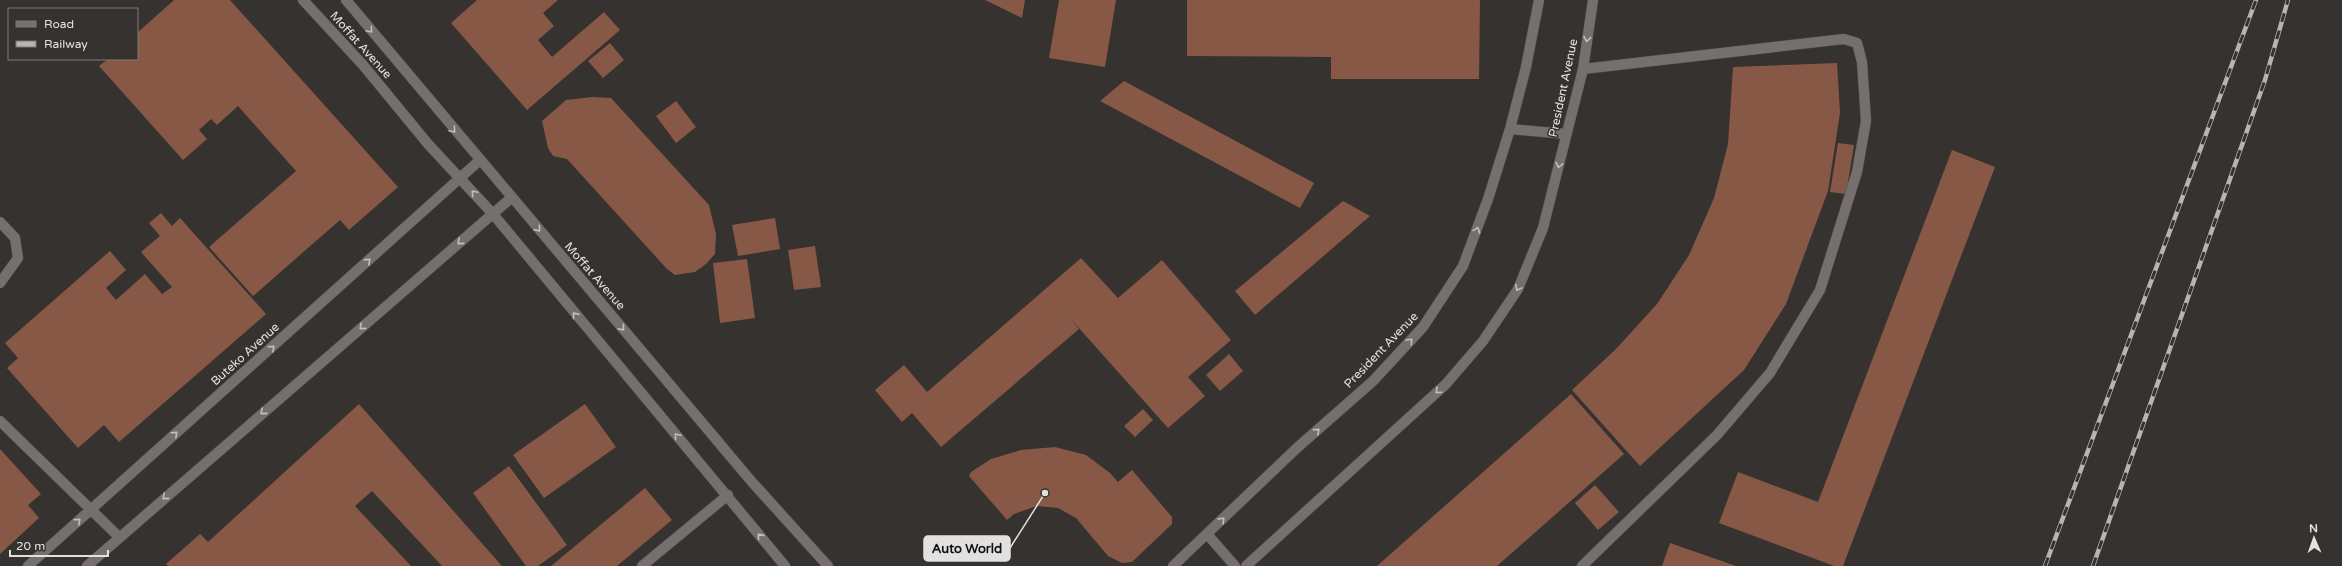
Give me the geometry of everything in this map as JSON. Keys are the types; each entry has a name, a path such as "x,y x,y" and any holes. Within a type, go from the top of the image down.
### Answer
{"street":[{"name":"Moffat Avenue","path":"303,0 363,65 428,144 493,214 612,360 728,495 785,566"},
{"name":"Moffat Avenue","path":"346,0 511,198 752,482 828,566"},
{"name":"President Avenue","path":"1174,566 1298,447 1373,381 1423,327 1463,266 1488,199 1510,129 1526,67 1539,0"},
{"name":"President Avenue","path":"1246,566 1446,384 1483,342 1518,289 1543,228 1582,69 1593,0"},
{"path":"1582,69 1844,39 1856,43 1862,62 1866,121 1857,172 1820,290 1770,373 1717,434 1582,566"},
{"path":"1510,129 1566,134"},
{"name":"Buteko Avenue","path":"28,566 480,160"},
{"path":"87,566 118,537 511,198"},
{"path":"0,222 15,238 18,258 0,283"},
{"path":"0,421 118,537"},
{"path":"642,566 728,495"},
{"path":"1207,534 1235,566"}],"building":[{"path":"174,0 230,0 398,187 349,230 340,220 253,296 209,247 296,171 238,106 217,125 211,119 199,130 207,139 183,160 99,66 107,60 138,60 138,32"},
{"path":"477,0 558,0 543,13 554,26 538,40 552,57 604,12 620,30 527,110 451,23"},
{"path":"985,0 1025,0 1022,18"},
{"path":"1059,0 1116,0 1105,67 1049,58"},
{"path":"1187,0 1480,0 1479,79 1331,79 1331,57 1187,56"},
{"path":"610,43 624,60 603,78 588,61"},
{"path":"1837,63 1840,113 1828,191 1786,304 1744,370 1640,466 1572,390 1616,349 1657,304 1689,255 1714,198 1728,144 1733,67"},
{"path":"1124,81 1314,183 1300,208 1100,101"},
{"path":"592,97 611,98 709,205 716,234 715,254 706,264 695,272 675,275 667,269 567,159 553,156 548,148 542,121 566,100"},
{"path":"676,101 696,127 676,143 656,116"},
{"path":"1838,143 1854,145 1846,194 1830,192"},
{"path":"1952,150 1995,167 1843,566 1834,566 1719,523 1738,472 1818,502"},
{"path":"1343,201 1370,216 1255,315 1235,291"},
{"path":"161,213 172,226 180,218 266,314 119,442 104,425 78,448 7,368 18,358 5,343 110,251 126,270 106,288 116,300 145,274 162,294 172,287 141,252 160,236 149,223"},
{"path":"775,218 780,249 738,256 732,225"},
{"path":"815,246 821,287 794,290 788,250"},
{"path":"1081,258 1118,298 1162,260 1231,340 1188,377 1205,396 1168,428 1070,318 1079,329 941,447 912,413 902,422 875,390 904,365 927,392"},
{"path":"747,259 755,318 720,323 713,263"},
{"path":"1229,354 1243,371 1220,391 1206,375"},
{"path":"1571,394 1624,454 1497,566 1377,566"},
{"path":"359,404 502,566 442,566 372,491 355,506 411,566 168,566 166,564 200,534 208,542"},
{"path":"585,404 616,447 544,498 513,455"},
{"path":"1143,409 1153,420 1135,437 1124,426"},
{"path":"1055,447 1086,455 1110,473 1118,482 1132,470 1172,517 1172,524 1132,562 1122,563 1108,556 1076,518 1058,508 1037,506 1014,514 1007,520 969,476 971,472 991,459 1021,450"},
{"path":"0,449 41,494 28,505 39,518 0,554"},
{"path":"509,466 567,545 538,566 526,566 473,493"},
{"path":"1595,485 1619,512 1598,530 1575,503"},
{"path":"645,488 672,520 617,566 551,566"},
{"path":"1670,543 1736,566 1662,566"}],"railway":[{"path":"2045,566 2256,0"},
{"path":"2093,566 2265,80 2288,0"}],"place":[{"name":"Auto World","path":"1045,493"}]}
